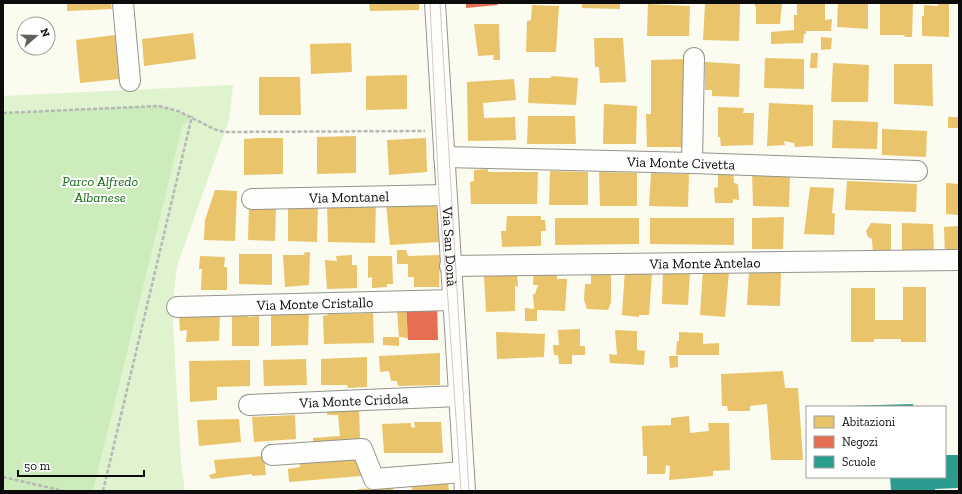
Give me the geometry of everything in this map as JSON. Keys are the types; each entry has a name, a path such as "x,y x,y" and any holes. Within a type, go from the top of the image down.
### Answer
{"street":[{"path":"123,3 130,81"},
{"name":"Via San Donà","path":"435,3 464,482"},
{"path":"692,163 694,58"},
{"name":"Via Monte Civetta","path":"444,157 692,163 917,171"},
{"name":"Via Montanel","path":"252,199 446,195"},
{"name":"Via Monte Antelao","path":"450,266 959,260"},
{"name":"Via Monte Cristallo","path":"177,307 453,300"},
{"name":"Via Monte Cridola","path":"250,405 458,396"},
{"path":"272,455 362,449 374,480 464,482"}],"path":[{"path":"3,113 158,106 192,116 214,129 235,133 429,131"},
{"path":"103,491 192,116"},
{"path":"3,477 64,491"}],"green space":[{"name":"Parco Alfredo Albanese","path":"233,85 229,120 177,266 172,307 181,464 185,491 3,491 3,96"},
{"name":"Parco Alfredo Albanese","path":"159,106 192,116 182,127 93,491 3,491 3,113"}],"building: Abitazioni":[{"path":"67,3 111,3 112,9 67,11"},
{"path":"369,3 419,3 419,10 370,11"},
{"path":"582,3 620,3 620,9 582,8"},
{"path":"754,3 782,3 780,24 756,24 756,8"},
{"path":"797,3 825,3 825,20 832,19 831,31 806,31 806,34 804,34 803,43 771,44 771,32 794,30 794,15 797,15"},
{"path":"838,3 868,3 868,29 837,27"},
{"path":"880,3 913,3 912,37 905,37 904,35 880,35"},
{"path":"938,3 949,3 949,37 922,36 922,16 924,16 924,5 938,6"},
{"path":"648,4 690,6 689,36 647,36"},
{"path":"705,4 740,4 739,41 703,40"},
{"path":"532,5 559,6 556,52 526,52 527,21 531,20"},
{"path":"474,24 499,24 500,60 493,60 494,55 478,56"},
{"path":"193,33 196,59 144,66 142,39"},
{"path":"115,35 119,79 80,83 76,40"},
{"path":"821,37 832,38 831,49 821,50"},
{"path":"594,38 623,38 626,82 600,83 599,67 595,67"},
{"path":"351,43 352,72 311,74 310,44"},
{"path":"811,53 818,53 817,68 810,68"},
{"path":"765,58 804,59 804,89 764,88"},
{"path":"685,59 684,147 647,147 646,114 651,114 651,60"},
{"path":"705,62 740,64 739,97 712,96 712,90 705,90"},
{"path":"833,63 869,65 868,102 831,102"},
{"path":"894,64 932,64 933,106 894,104"},
{"path":"407,75 407,109 366,110 366,76"},
{"path":"552,76 578,78 576,105 528,103 529,78 550,78"},
{"path":"259,77 300,77 301,115 259,115"},
{"path":"514,79 516,100 483,103 484,118 515,117 516,140 468,141 467,82"},
{"path":"769,103 813,105 813,146 795,147 794,143 784,141 785,145 767,146"},
{"path":"604,104 637,106 636,144 603,144"},
{"path":"718,107 744,108 743,113 754,113 753,145 721,146 720,137 718,137"},
{"path":"528,116 575,116 576,144 527,144"},
{"path":"948,117 959,117 959,128 948,128"},
{"path":"833,120 878,122 877,149 832,148"},
{"path":"882,129 927,131 926,157 882,155"},
{"path":"356,136 356,173 317,174 317,137"},
{"path":"283,138 283,174 244,175 244,139"},
{"path":"426,138 427,172 389,175 387,140"},
{"path":"488,169 488,172 538,172 537,204 471,204 470,182 474,181 474,170"},
{"path":"550,171 588,172 588,205 549,205"},
{"path":"718,171 733,171 734,183 738,184 739,200 733,199 733,203 715,203 714,188 718,187"},
{"path":"599,172 637,173 637,206 600,206"},
{"path":"752,172 790,172 789,207 753,206"},
{"path":"651,173 689,174 688,207 649,206"},
{"path":"847,181 917,184 916,212 845,210"},
{"path":"946,183 959,184 959,215 946,214"},
{"path":"810,187 834,188 832,213 835,214 834,235 804,234"},
{"path":"215,190 237,191 235,241 204,240 205,220"},
{"path":"327,201 376,201 375,243 328,242"},
{"path":"436,201 439,242 390,245 386,203"},
{"path":"288,203 318,203 317,242 288,241"},
{"path":"249,204 276,204 275,241 248,240"},
{"path":"507,216 541,216 541,220 545,220 546,231 541,231 541,246 502,247 501,231 506,231"},
{"path":"784,217 783,249 752,249 752,218"},
{"path":"555,218 639,218 639,244 555,245"},
{"path":"650,218 734,218 734,245 650,244"},
{"path":"871,223 891,224 891,255 873,254 872,239 868,237 866,231"},
{"path":"902,223 933,224 934,252 902,253"},
{"path":"959,226 959,255 945,255 944,227"},
{"path":"397,250 406,250 408,256 440,255 439,287 414,287 414,277 408,277 408,264 397,264"},
{"path":"310,252 309,285 285,287 283,255 305,255 303,253"},
{"path":"239,254 272,254 272,285 239,284"},
{"path":"352,255 352,265 357,265 357,288 327,289 325,260 337,261 336,256"},
{"path":"200,256 225,257 224,267 227,267 227,290 201,290 202,269 199,269"},
{"path":"368,256 392,256 393,284 387,284 387,287 372,288 372,277 368,278"},
{"path":"591,268 611,268 611,302 608,310 587,309 584,300 585,284 591,284"},
{"path":"534,269 557,269 557,279 567,279 565,311 537,310 537,321 525,321 525,308 534,309 533,294 535,294 538,285 533,285"},
{"path":"625,269 652,273 649,315 639,315 639,317 622,315"},
{"path":"703,270 729,272 725,317 700,315"},
{"path":"663,271 690,272 688,305 662,304"},
{"path":"749,271 781,273 780,306 747,305"},
{"path":"517,272 518,287 515,286 515,311 486,312 484,276 500,276 500,273"},
{"path":"903,287 926,287 926,342 901,342 901,339 874,339 874,342 851,342 851,288 875,288 875,320 903,320"},
{"path":"309,309 308,345 271,346 271,310"},
{"path":"397,310 406,310 408,338 399,337"},
{"path":"220,313 219,341 186,342 187,330 180,331 179,316"},
{"path":"373,313 374,343 324,344 323,316 328,314"},
{"path":"232,314 249,314 248,317 259,316 259,346 232,346"},
{"path":"580,329 580,346 585,346 585,355 572,355 572,364 559,364 558,355 554,355 553,345 559,345 558,330"},
{"path":"615,330 637,331 637,350 645,351 644,365 610,363 609,354 617,355"},
{"path":"496,332 545,334 544,357 497,359"},
{"path":"679,332 703,333 703,344 719,343 719,355 676,355"},
{"path":"383,337 399,337 399,346 383,345"},
{"path":"440,353 440,385 398,386 397,381 391,381 389,371 380,372 379,356"},
{"path":"669,356 678,356 678,367 670,368"},
{"path":"367,357 367,387 348,388 347,385 321,385 321,359"},
{"path":"306,359 307,385 264,386 263,360"},
{"path":"250,360 250,386 217,387 217,400 190,402 189,361"},
{"path":"783,371 785,388 798,388 803,460 771,460 767,404 750,406 750,411 728,411 727,406 722,406 721,374"},
{"path":"327,405 359,407 360,440 313,445 313,438 340,436 338,415 327,415"},
{"path":"295,415 296,439 254,442 252,417"},
{"path":"689,416 690,433 709,431 708,423 729,423 730,470 713,471 713,476 669,480 670,466 666,465 665,474 647,474 647,456 643,456 642,426 671,425 671,418"},
{"path":"239,419 241,442 199,446 197,420"},
{"path":"414,422 441,422 443,453 384,453 382,424 411,423 411,427 415,428"},
{"path":"360,451 361,476 289,482 288,469 300,467 299,456"},
{"path":"264,456 266,475 252,476 252,474 211,479 209,475 216,473 214,460"},
{"path":"447,474 449,491 412,491 411,478"},
{"path":"393,487 393,491 359,491 358,489"}],"building: Negozi":[{"path":"466,3 497,3 498,5 466,8"},
{"path":"437,304 438,340 408,340 406,305"}],"building: Scuole":[{"path":"913,404 913,406 844,406"},
{"path":"946,455 959,455 959,488 935,489 935,491 891,490 890,478 946,478"}],"tram line":[{"path":"430,3 439,196 448,300 461,491"},
{"path":"440,3 469,491"}]}
